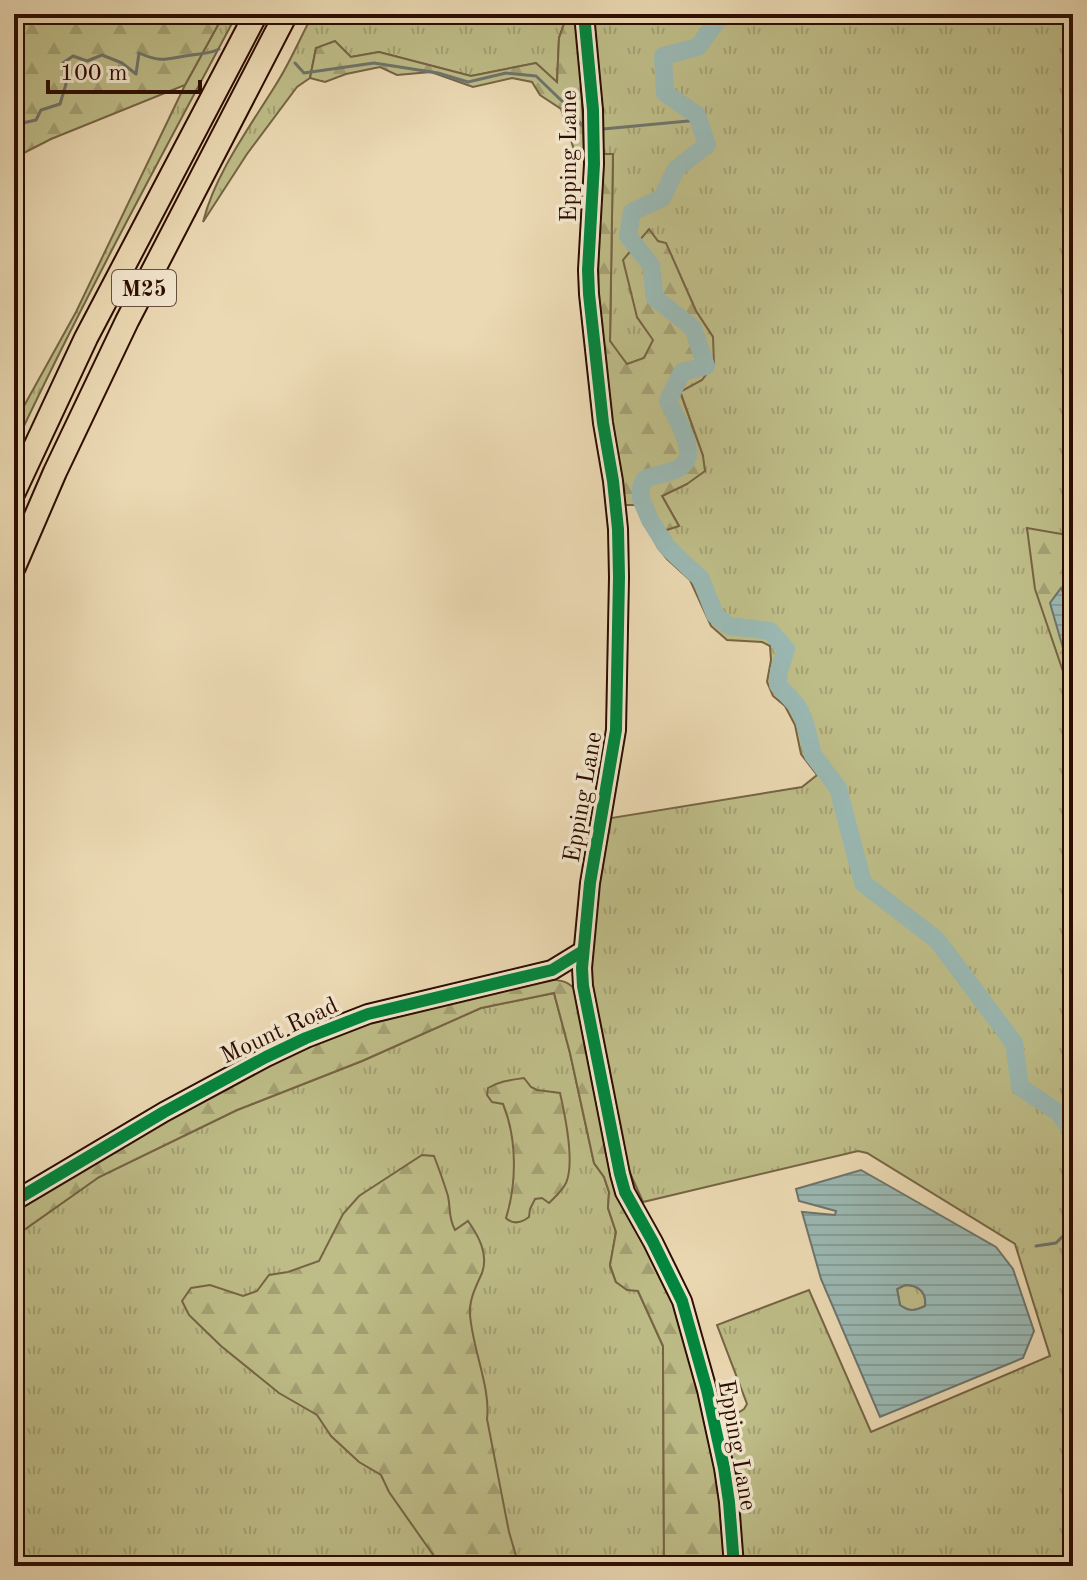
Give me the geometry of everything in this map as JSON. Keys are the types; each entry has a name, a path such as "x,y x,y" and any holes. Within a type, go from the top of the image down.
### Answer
{"highway":[{"name":"M25","path":"14,492 86,338 256,14"},
{"name":"M25","path":"14,567 102,371 286,14"}],"street":[{"name":"Epping Lane","path":"584,14 593,110 594,164 589,294 618,529 619,577 616,730 595,852 583,951 583,986 625,1192 682,1301 707,1390 724,1468 734,1566"},
{"name":"Mount Road","path":"14,1201 164,1112 306,1038 368,1014 552,970 583,951"},
{"path":"552,970 583,986"}],"green space":[{"path":"14,14 224,14 185,85 51,139 14,158"},
{"path":"224,14 237,14 95,283 14,447 14,424 76,312 185,85"},
{"path":"313,14 562,14 564,24 559,38 557,83 536,63 471,76 379,52 351,57 316,48 310,78 297,87 247,154 203,222 224,169 280,77"},
{"path":"562,14 574,14 580,51 584,153 576,156 561,109 540,95 532,82 512,78 473,87 431,72 397,75 380,67 325,82 310,78 316,48 335,41 351,57 379,52 471,76 536,63 557,82 559,38 564,24"},
{"path":"587,14 1073,14 1062,19 1068,52 1073,52 1073,536 1027,529 1073,690 1073,1566 741,1566 725,1421 747,1404 717,1325 809,1290 871,1432 1050,1356 1015,1244 867,1153 858,1151 643,1202 626,1164 588,971 605,819 802,787 817,775 801,754 795,725 785,706 773,696 767,682 770,646 762,642 727,640 711,626 690,580 667,559 651,535 679,526 662,496 687,484 703,456 680,391 702,379 713,337 696,311 666,244 637,317 654,340 644,358 626,365 610,341 613,155 599,154"},
{"path":"599,154 613,154 610,341 627,364 644,358 653,340 637,317 623,260 649,229 658,241 666,243 696,311 713,337 714,364 702,380 680,392 703,456 705,471 662,496 679,526 651,535 636,505 621,505 598,322"},
{"path":"1027,528 1073,536 1073,614 1065,600 1068,668 1073,669 1073,690 1070,692 1035,589"},
{"path":"547,979 565,982 579,994 608,1140 679,1303 705,1393 730,1566 664,1566 663,1346 638,1291 627,1290 616,1282 610,1265 616,1232 608,1208 609,1192 604,1177 594,1163 554,993 481,1008 362,1061 237,1110 99,1177 14,1237 14,1207 175,1114 346,1027"},
{"path":"554,993 594,1163 604,1177 609,1192 608,1208 616,1232 610,1266 616,1282 638,1291 663,1346 664,1566 14,1566 14,1237 99,1177 237,1110 362,1061 481,1008"},
{"path":"524,1078 537,1090 560,1093 570,1164 566,1183 558,1194 549,1203 542,1198 535,1199 529,1217 514,1222 506,1218 514,1176 511,1131 503,1104 492,1102 487,1095 488,1088 492,1086"},
{"path":"422,1155 434,1156 448,1196 455,1230 468,1221 483,1252 484,1266 471,1304 471,1327 484,1381 487,1419 509,1532 519,1566 441,1566 389,1492 381,1475 359,1462 331,1436 317,1415 279,1393 221,1346 189,1315 182,1301 191,1288 210,1285 243,1296 257,1291 269,1275 319,1261 343,1214 359,1196"},
{"path":"905,1285 921,1290 925,1306 912,1310 900,1305 897,1289"}],"water":[{"path":"1061,588 1073,614 1073,669 1069,669 1050,603"},
{"path":"861,1170 996,1247 1013,1269 1034,1331 1023,1358 880,1417 821,1279 802,1212 835,1215 836,1211 799,1201 796,1189","holes":["910,1285 923,1293 925,1306 912,1310 900,1305 897,1289"]}],"waterway":[{"path":"722,14 698,47 663,56 665,93 697,115 707,145 676,169 662,198 632,212 628,236 651,265 655,298 693,328 706,366 682,372 668,401 684,434 687,460 674,471 645,479 641,499 667,547 701,579 715,615 729,626 770,631 786,649 778,685 798,707 813,755 838,788 863,883 937,940 1014,1043 1020,1087 1059,1113 1073,1134"},
{"path":"14,125 36,120 41,110 60,104 66,84 63,63 73,56 87,61 102,55 122,63 136,74 139,53 166,59 219,49"},
{"path":"295,63 304,73 374,63 438,73 468,82 506,73 536,76 585,129"},
{"path":"603,129 699,120"},
{"path":"1036,1246 1056,1243 1073,1226"}],"cycle path":[{"path":"584,14 593,110 594,164 589,294 603,423 613,481 619,577 616,730 590,883 583,986 625,1192 682,1301 707,1390 724,1468 734,1566"},
{"path":"14,1201 164,1112 306,1038 368,1014 552,970 583,951"}]}
